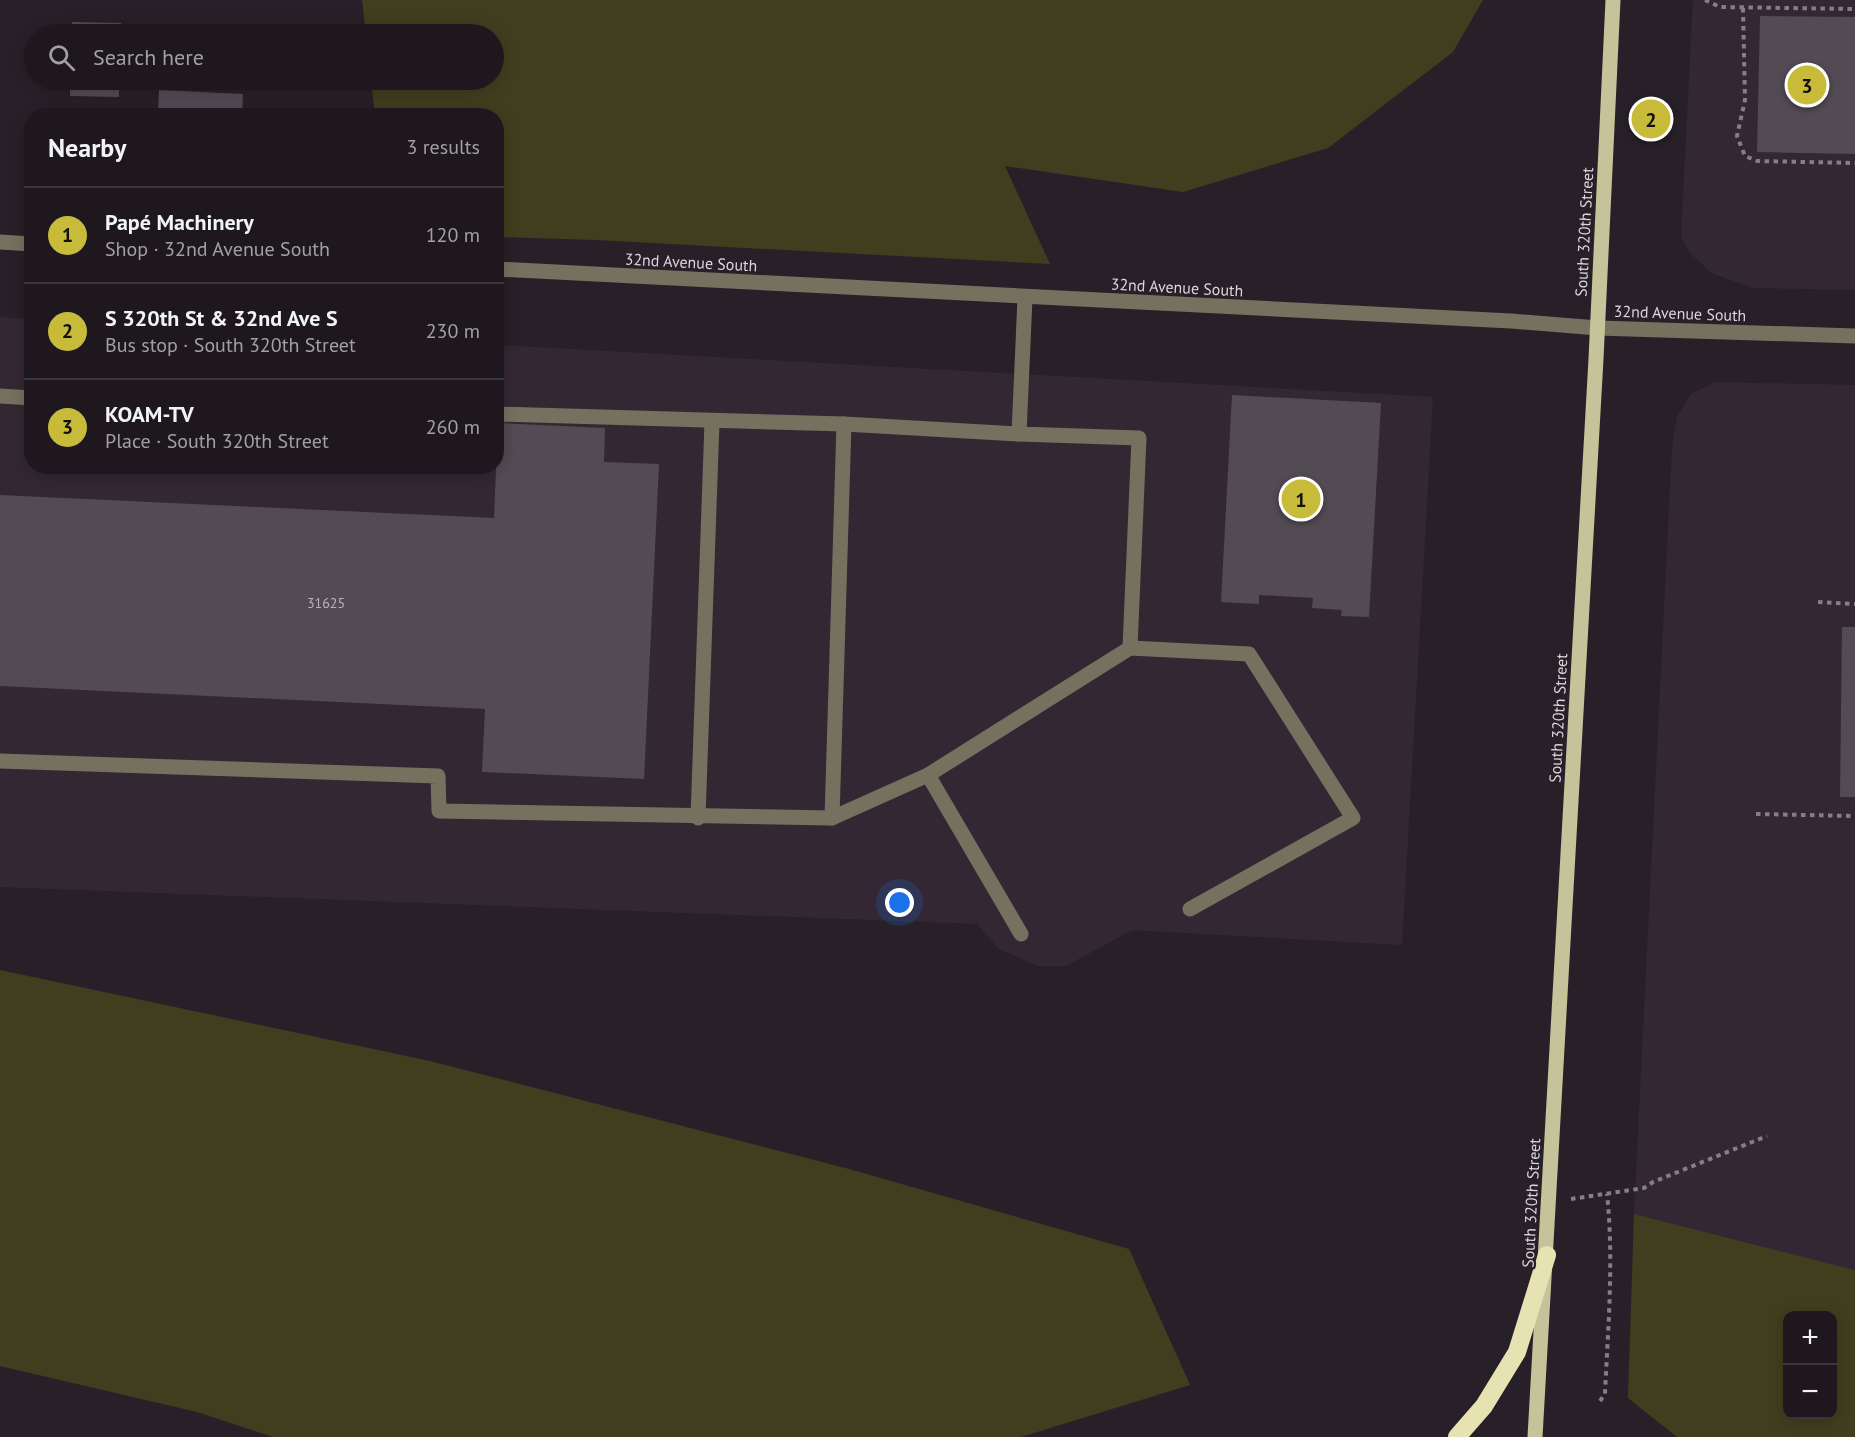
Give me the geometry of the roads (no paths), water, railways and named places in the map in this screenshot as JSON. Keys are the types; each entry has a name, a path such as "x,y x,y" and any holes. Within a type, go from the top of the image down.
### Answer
{"highway":[{"path":"1457,1437 1484,1406 1517,1352 1547,1255"}],"main road":[{"name":"South 320th Street","path":"1535,1437 1598,328 1613,0"}],"street":[{"path":"0,242 24,244"},
{"name":"32nd Avenue South","path":"504,269 1025,298 1510,321 1598,328 1855,336"},
{"path":"1019,434 1025,298"},
{"path":"0,396 24,398"},
{"path":"504,414 844,424 1139,438 1130,648"},
{"path":"698,818 712,422"},
{"path":"832,818 844,424"},
{"path":"0,761 438,776 439,811 698,818 832,818 928,775 1130,648 1249,654 1353,818 1190,909"},
{"path":"928,775 1021,934"}],"place":[{"name":"KOAM-TV","path":"1807,85"},
{"name":"S 320th St & 32nd Ave S","path":"1651,119"},
{"name":"Papé Machinery","path":"1301,499"}]}
